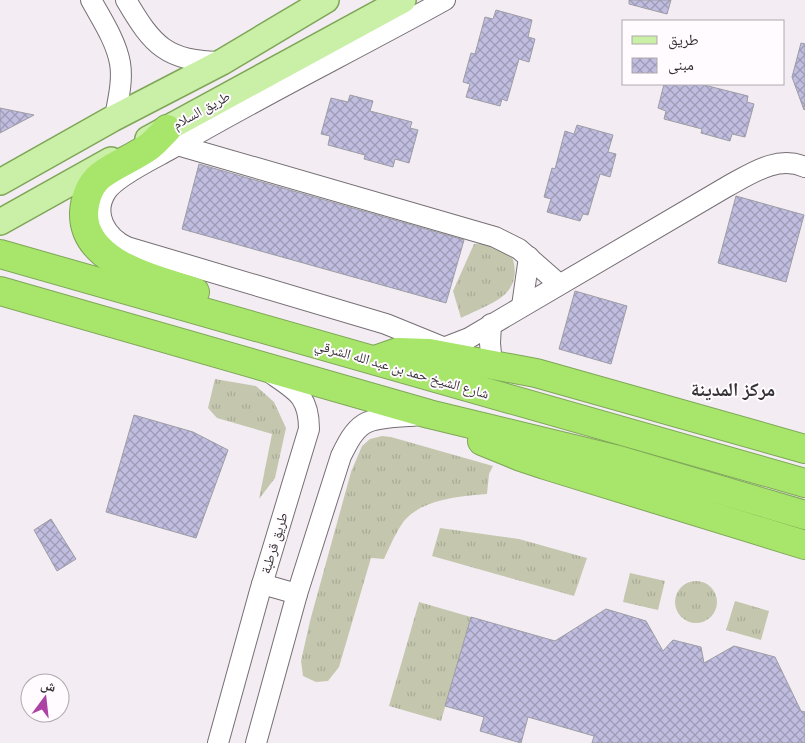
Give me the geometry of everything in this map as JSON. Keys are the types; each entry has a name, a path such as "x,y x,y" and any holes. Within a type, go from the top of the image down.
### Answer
{"highway":[{"path":"172,137 151,146 97,179 88,192 84,218 93,241 107,256 123,267 254,313 324,348"},
{"name":"شارع الشيخ حمد بن عبد الله الشرقي","path":"0,254 324,348 805,483"},
{"path":"0,266 198,323 272,333"},
{"path":"0,291 429,414 615,459 805,514"},
{"path":"373,361 398,352 437,350 492,365 536,373 805,449"},
{"path":"429,414 457,430 521,458 805,545"}],"main road":[{"path":"0,182 116,117 222,62 326,0"},
{"name":"طريق السلام","path":"0,222 172,137 403,0"}],"street":[{"path":"91,0 114,43 120,64 120,86 116,117"},
{"path":"126,0 142,26 155,42 169,53 200,62 222,62"},
{"path":"445,0 172,137 106,191 101,207 101,220 107,231 117,242 127,247 386,324 437,350 469,338 728,186 756,172 784,162 805,167"},
{"path":"172,137 215,155 496,237 519,249 559,284"},
{"path":"522,306 528,257"},
{"path":"491,324 492,365"},
{"name":"طريق قرطبة","path":"218,743 262,584 309,429 306,403 298,392 258,364"},
{"path":"256,743 297,594 342,456 349,440 365,423 377,419 429,414"},
{"path":"262,584 297,594"}],"green space":[{"path":"488,243 512,256 515,270 514,280 502,296 461,318 453,291 474,244"},
{"path":"215,379 256,386 274,402 286,428 275,478 259,499 272,434 217,418 208,408"},
{"path":"382,436 493,466 489,474 487,494 432,503 421,508 404,521 384,559 371,558 339,667 328,681 316,682 303,676 301,661 310,621 351,472 362,446 370,439"},
{"path":"440,528 519,539 587,558 574,596 432,556"},
{"path":"630,573 665,581 658,610 623,602"},
{"path":"696,581 711,587 717,602 711,617 696,623 681,617 675,602 681,587"},
{"path":"735,601 769,611 761,640 726,630"},
{"path":"419,602 471,617 441,721 389,706"}],"building":[{"path":"629,0 671,0 667,14 629,4"},
{"path":"496,10 532,20 528,37 535,39 529,62 519,59 507,101 502,99 500,106 466,97 470,84 463,82 471,53 475,54 485,17 493,19"},
{"path":"801,43 805,44 804,110 792,77"},
{"path":"664,85 704,85 748,96 747,102 754,104 745,137 732,134 730,141 701,133 702,129 664,119 666,111 658,108"},
{"path":"350,95 373,101 370,111 412,122 410,128 418,130 409,163 395,159 393,167 364,159 365,155 328,145 330,136 321,134 331,98 348,102"},
{"path":"0,108 34,115 0,133"},
{"path":"577,125 613,135 608,152 616,154 610,177 600,174 588,215 583,214 580,221 547,212 551,199 544,197 552,168 555,169 565,131 574,134"},
{"path":"199,164 464,240 446,303 182,229"},
{"path":"736,196 804,215 786,282 718,263"},
{"path":"575,291 627,306 611,364 559,349"},
{"path":"134,415 193,432 228,450 196,538 106,512"},
{"path":"51,519 76,559 57,571 34,530"},
{"path":"606,609 646,621 663,651 673,640 701,647 704,663 734,646 775,657 801,711 805,712 805,743 592,743 594,736 528,717 521,743 480,731 484,717 445,706 471,617 555,641"}],"district":[{"name":"مركز المدينة","path":"733,389"}]}
